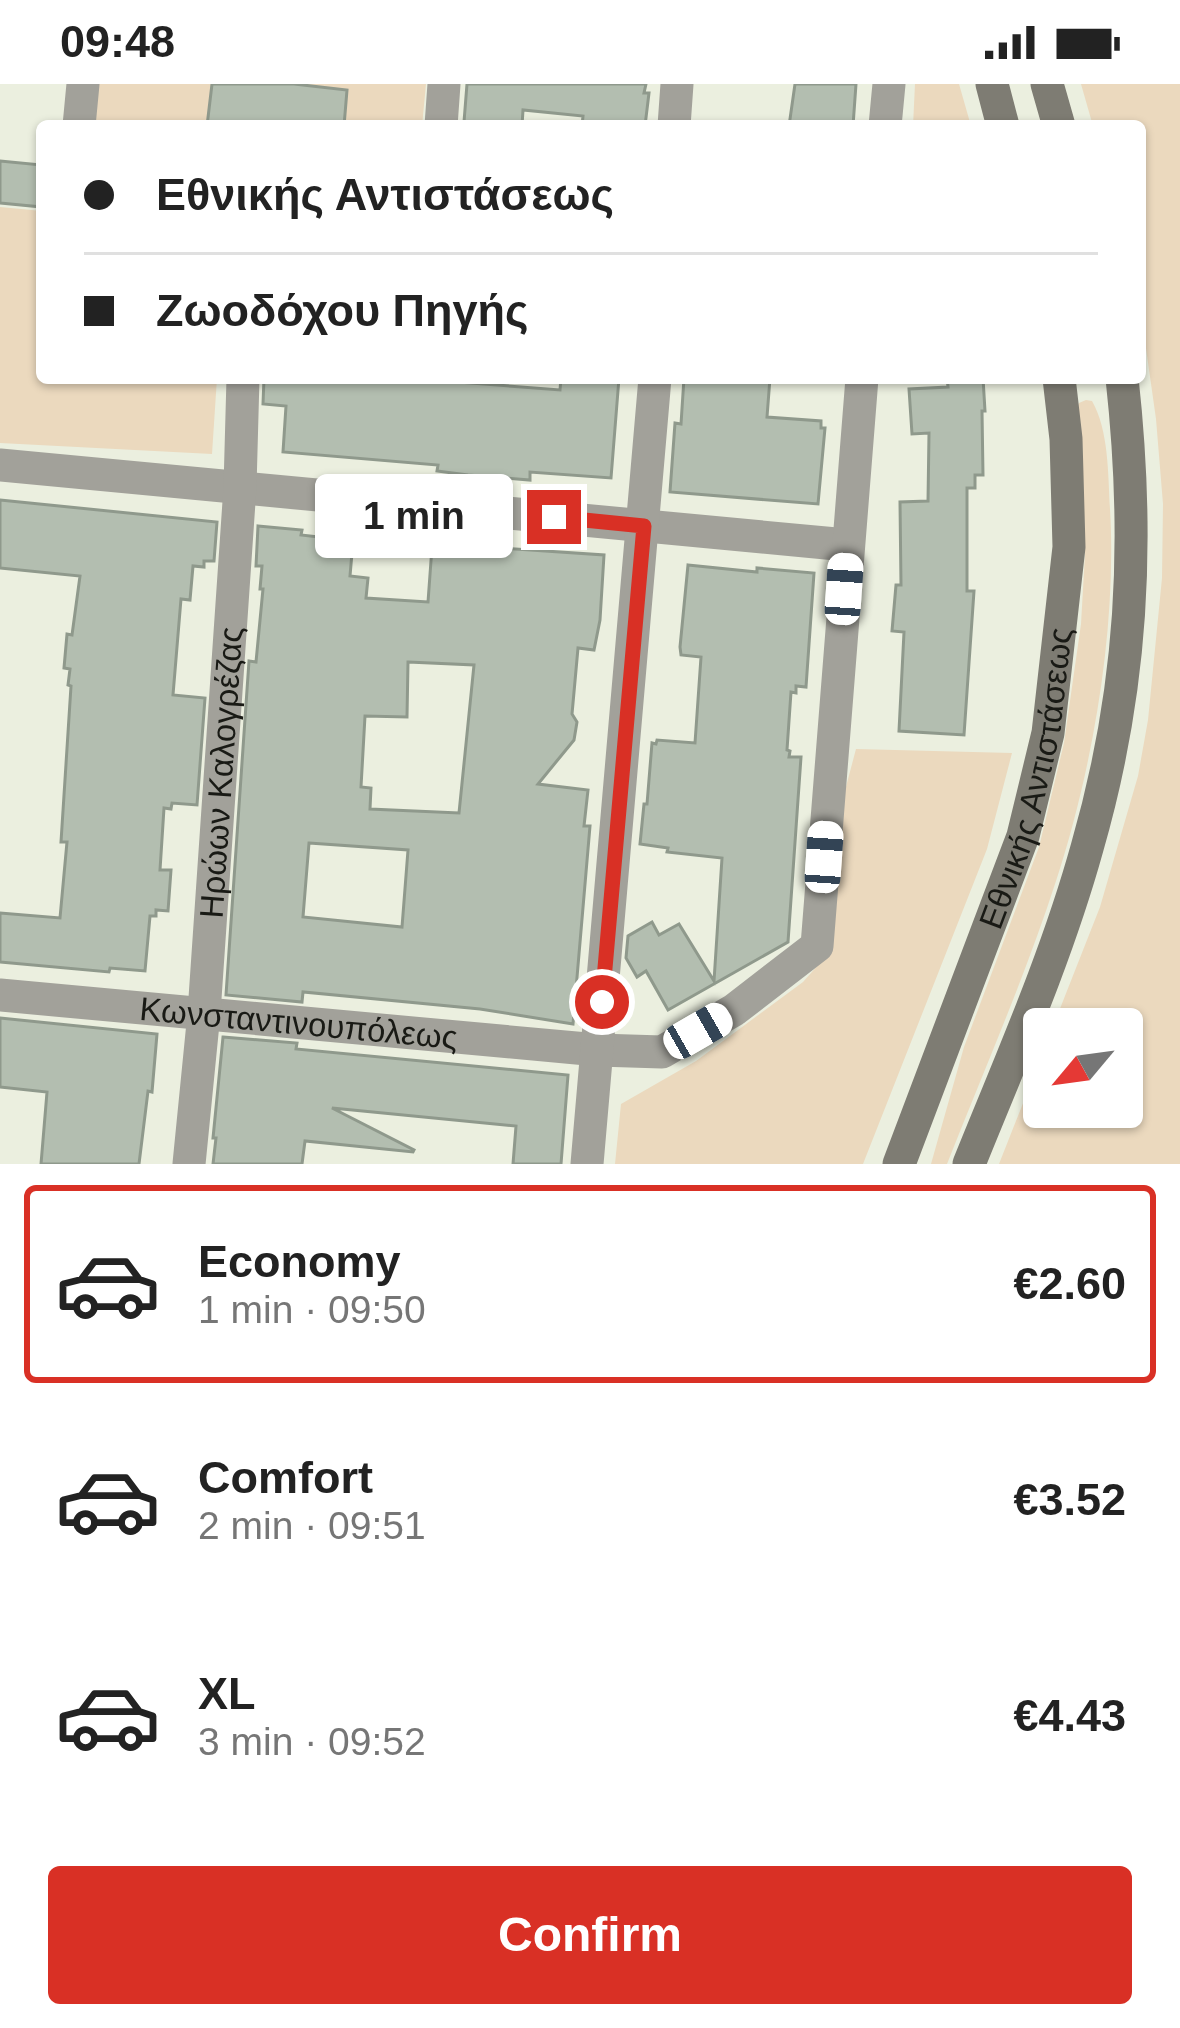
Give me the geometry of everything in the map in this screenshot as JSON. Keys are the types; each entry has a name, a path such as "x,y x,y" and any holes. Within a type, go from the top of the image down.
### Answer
{"main road":[{"path":"992,84 1001,120"},
{"path":"1047,84 1057,120"},
{"name":"Εθνικής Αντιστάσεως","path":"899,1164 1023,836 1048,733 1069,547 1060,384"},
{"name":"Εθνικής Αντιστάσεως","path":"969,1164 1079,877 1115,727 1133,542 1123,384"}],"street":[{"path":"80,120 83,84"},
{"path":"441,120 444,84"},
{"path":"674,120 677,84"},
{"path":"886,120 889,84"},
{"name":"Ηρώων Καλογρέζας","path":"189,1164 204,1012 243,384"},
{"path":"587,1164 655,384"},
{"path":"0,465 847,545 861,384"},
{"name":"Κωνσταντινουπόλεως","path":"0,995 662,1052 734,1010 817,946 847,545"}],"shaded area":[{"path":"97,84 426,84 423,120 94,120"},
{"path":"915,84 959,84 969,120 913,120"},
{"path":"1081,84 1180,84 1180,1164 999,1164 1023,1103 1023,1128 1143,1128 1143,1008 1060,1008 1100,907 1138,776 1162,578 1163,504 1146,348 1146,120 1091,120"},
{"path":"0,207 36,210 36,384 217,384 212,454 0,443"},
{"path":"1092,401 1098,413 1105,439 1111,554 1106,649 1091,745 1069,837 1018,988 947,1164 931,1164 964,1047 1039,847 1064,743 1081,624 1085,554 1077,408"},
{"path":"856,749 1012,753 987,849 863,1164 615,1164 621,1104 696,1061 803,982 819,964 838,817"}],"building":[{"path":"212,84 294,84 347,90 344,120 208,120"},
{"path":"467,84 646,84 644,93 649,93 646,120 583,120 583,116 523,110 522,120 464,120"},
{"path":"795,84 856,84 853,120 790,120"},
{"path":"0,161 36,164 36,206 0,203"},
{"path":"264,384 483,384 560,390 560,384 619,384 611,478 530,472 530,480 437,471 438,465 283,452 286,406 263,404"},
{"path":"684,384 770,384 767,417 821,421 825,428 818,504 670,492 675,423 681,424"},
{"path":"983,384 985,411 983,475 975,475 975,488 967,488 967,591 974,591 964,735 899,731 904,632 892,631 896,585 901,585 900,502 928,501 929,433 912,434 909,389"},
{"path":"0,500 217,522 214,561 193,566 190,600 181,599 173,695 205,698 197,805 172,803 171,809 164,808 160,870 171,870 168,911 156,910 156,916 150,916 145,971 0,962 0,913 60,918 71,686 70,669 64,668 80,576 0,568"},
{"path":"258,526 302,530 301,535 328,538 326,551 352,553 350,576 368,578 366,598 428,602 432,547 604,555 594,650 578,648 574,740 538,784 588,790 584,826 590,826 573,1024 480,1009 303,992 302,1002 226,995 249,661 256,662 263,589 262,566 256,566","holes":["408,662 474,665 459,813 370,809 371,788 361,787 365,716 407,717","309,843 408,850 402,927 303,917"]},
{"path":"688,565 814,573 806,687 796,686 796,693 791,692 787,750 789,757 801,757 788,942 668,1010 646,971 637,977 626,958 628,936 652,922 659,935 679,924 714,981 722,858 640,844 652,743 695,743 701,657 681,655 680,647"},
{"path":"0,1018 157,1034 139,1164 41,1164 47,1092 0,1087"},
{"path":"223,1037 297,1043 296,1049 568,1075 561,1164 513,1164 516,1126 332,1108 413,1152 305,1141 302,1164 213,1164"}],"route":[{"path":"554,517 644,526 602,1002"}]}
